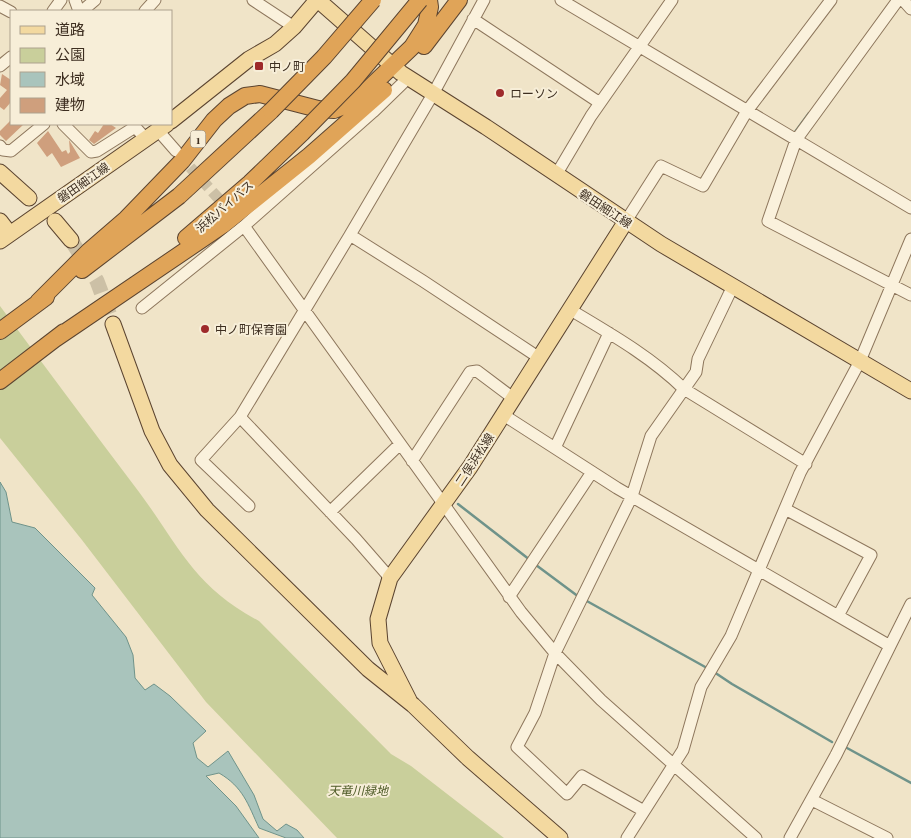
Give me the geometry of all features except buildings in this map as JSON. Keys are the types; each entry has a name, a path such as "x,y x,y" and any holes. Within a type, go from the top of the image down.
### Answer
{"highway":[{"name":"1","path":"0,331 179,196 271,111 324,57 373,0"},
{"name":"浜松バイパス","path":"0,381 203,225 302,133 353,81 420,0"},
{"name":"1","path":"38,302 89,250 126,219 182,162 214,120 229,106 245,96 260,94 318,109 334,110 401,73 412,46 426,25 430,7 429,0"},
{"name":"1","path":"55,339 223,225 309,156 401,73 459,0"}],"main road":[{"name":"磐田細江線","path":"172,120 248,59 275,44 294,28 317,0 401,73 486,127 556,176 733,286 911,391"},
{"name":"磐田細江線","path":"5,238 146,138 164,129"},
{"path":"0,172 29,198"},
{"name":"二俣浜松線","path":"413,705 380,644 378,619 390,578 444,504 626,220"},
{"path":"0,221 5,238"},
{"path":"55,221 71,240"},
{"name":"二俣浜松線","path":"113,324 152,431 170,465 207,510 368,670 413,705 468,758 560,838"}],"street":[{"path":"81,10 95,0"},
{"path":"146,10 155,0"},
{"path":"253,0 294,28"},
{"path":"249,506 201,460 240,417 350,235 484,0"},
{"path":"561,0 911,208"},
{"path":"556,176 600,103 672,0"},
{"path":"626,220 661,166 703,186 747,111 831,0"},
{"path":"898,0 796,140 768,221 818,245 911,295"},
{"path":"903,0 911,9"},
{"path":"472,19 600,103"},
{"path":"0,66 10,58"},
{"path":"142,308 244,226 373,112 401,73"},
{"path":"0,146 3,150 11,151 43,125"},
{"path":"64,125 91,152 97,152 135,127 146,138"},
{"path":"164,129 176,151"},
{"path":"244,226 509,597 555,653 601,700 756,838"},
{"path":"350,235 538,357"},
{"path":"627,838 683,750 701,688 731,636 806,464 860,361 911,239"},
{"path":"644,810 582,776 567,794 517,747 535,713 555,653 632,496 651,436 696,372 701,352 733,286"},
{"path":"569,309 609,333 668,374 684,389 806,464"},
{"path":"555,448 609,333"},
{"path":"412,461 470,372 477,371 513,398"},
{"path":"502,414 632,496 890,646"},
{"path":"240,417 390,578"},
{"path":"330,512 400,444"},
{"path":"509,597 592,472"},
{"path":"785,509 871,555 838,616"},
{"path":"790,838 812,800 911,604"},
{"path":"812,800 887,838"}],"green space":[{"name":"天竜川緑地","path":"0,306 139,492 178,548 203,579 218,594 259,621 391,754 411,766 504,838 337,838 206,702 82,540 0,438"}],"water":[{"path":"0,482 6,492 12,522 35,528 95,588 92,595 126,637 133,655 135,678 145,690 154,684 170,696 206,731 193,743 197,758 208,767 228,751 254,795 263,819 277,831 286,824 297,830 304,838 286,838 259,828 239,790 219,773 206,776 236,806 259,838 0,838"}],"waterway":[{"path":"795,132 809,113"},
{"path":"458,504 530,560"},
{"path":"536,565 579,597"},
{"path":"585,600 707,668"},
{"path":"714,672 832,742"},
{"path":"847,748 911,783"}],"tunnel":[{"path":"179,155 229,210"},
{"path":"71,240 97,281 113,324"}],"place":[{"name":"中ノ町","path":"259,66"},
{"name":"ローソン","path":"500,93"},
{"name":"中ノ町保育園","path":"205,329"}]}
